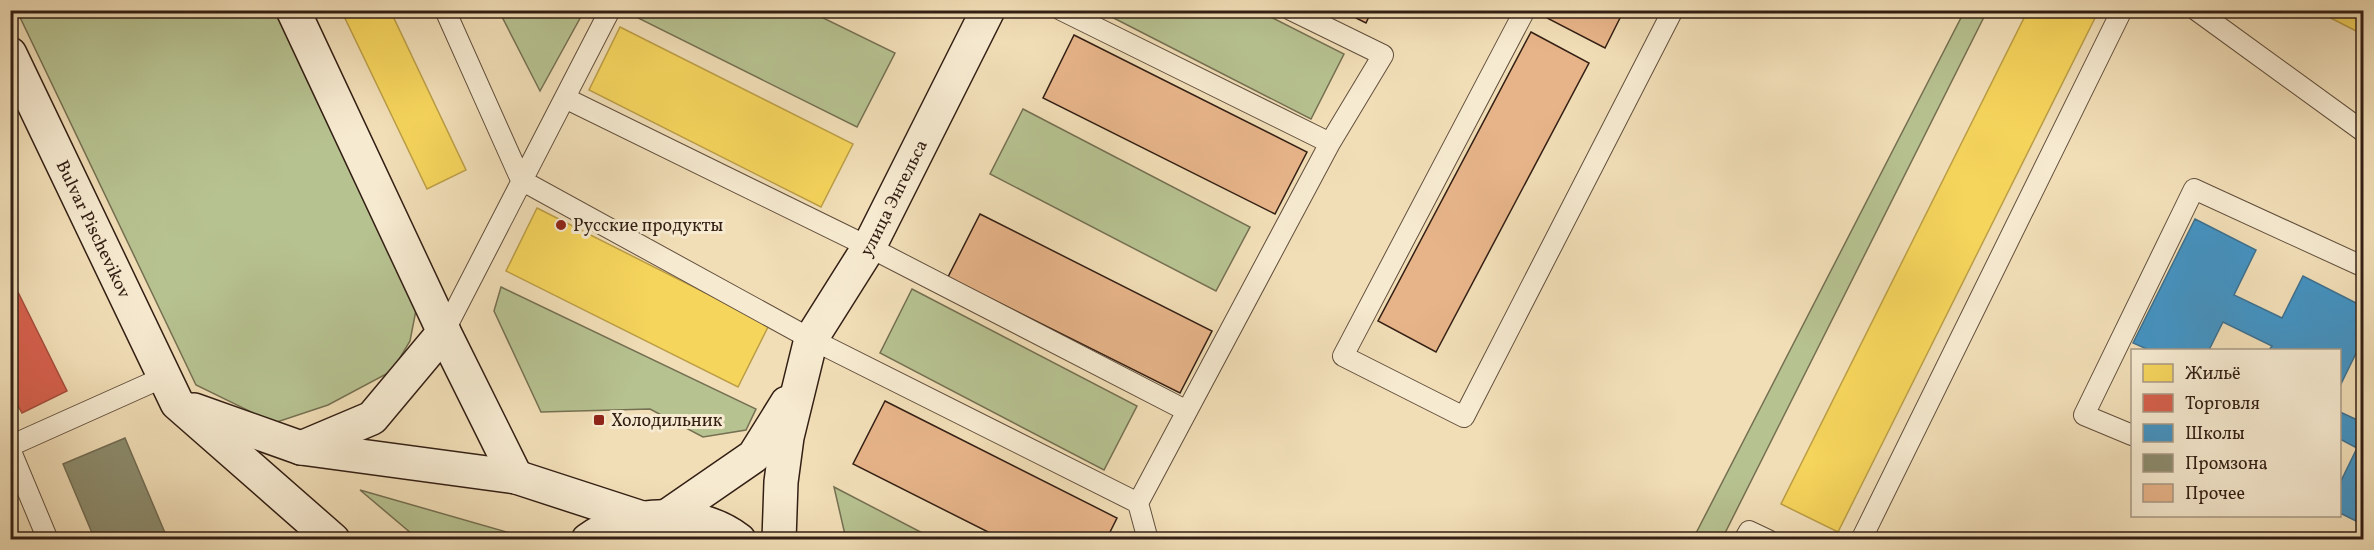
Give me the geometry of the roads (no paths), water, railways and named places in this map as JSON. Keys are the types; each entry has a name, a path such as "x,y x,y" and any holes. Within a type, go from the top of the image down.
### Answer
{"main road":[{"path":"293,10 444,332 516,477"},
{"name":"улица Энгельса","path":"779,540 781,482 787,437 811,339 869,247 988,10"},
{"name":"Bulvar Pischevikov","path":"10,54 170,390 333,540"},
{"path":"301,448 372,418 444,332"},
{"name":"улица Энгельса","path":"654,517 754,456 799,384"},
{"path":"170,390 301,448 516,477 654,517 701,522 739,540"},
{"path":"588,540 600,531 654,517"}],"lane":[{"path":"445,10 522,180 811,339 1138,503"},
{"path":"444,332 610,10"},
{"path":"1061,10 1330,143"},
{"path":"1148,540 1138,503 1330,143 1383,55 1291,10"},
{"path":"1525,10 1343,356 1464,417 1673,10"},
{"path":"1861,540 2122,10"},
{"path":"2196,10 2364,132"},
{"path":"565,98 869,247 1187,411"},
{"path":"2131,434 2084,415 2194,189 2364,267"},
{"path":"48,540 10,448 170,390"},
{"path":"1744,540 1749,531 1768,540"}],"place":[{"name":"Русские продукты","path":"561,225"},
{"name":"Холодильник","path":"599,420"}]}
